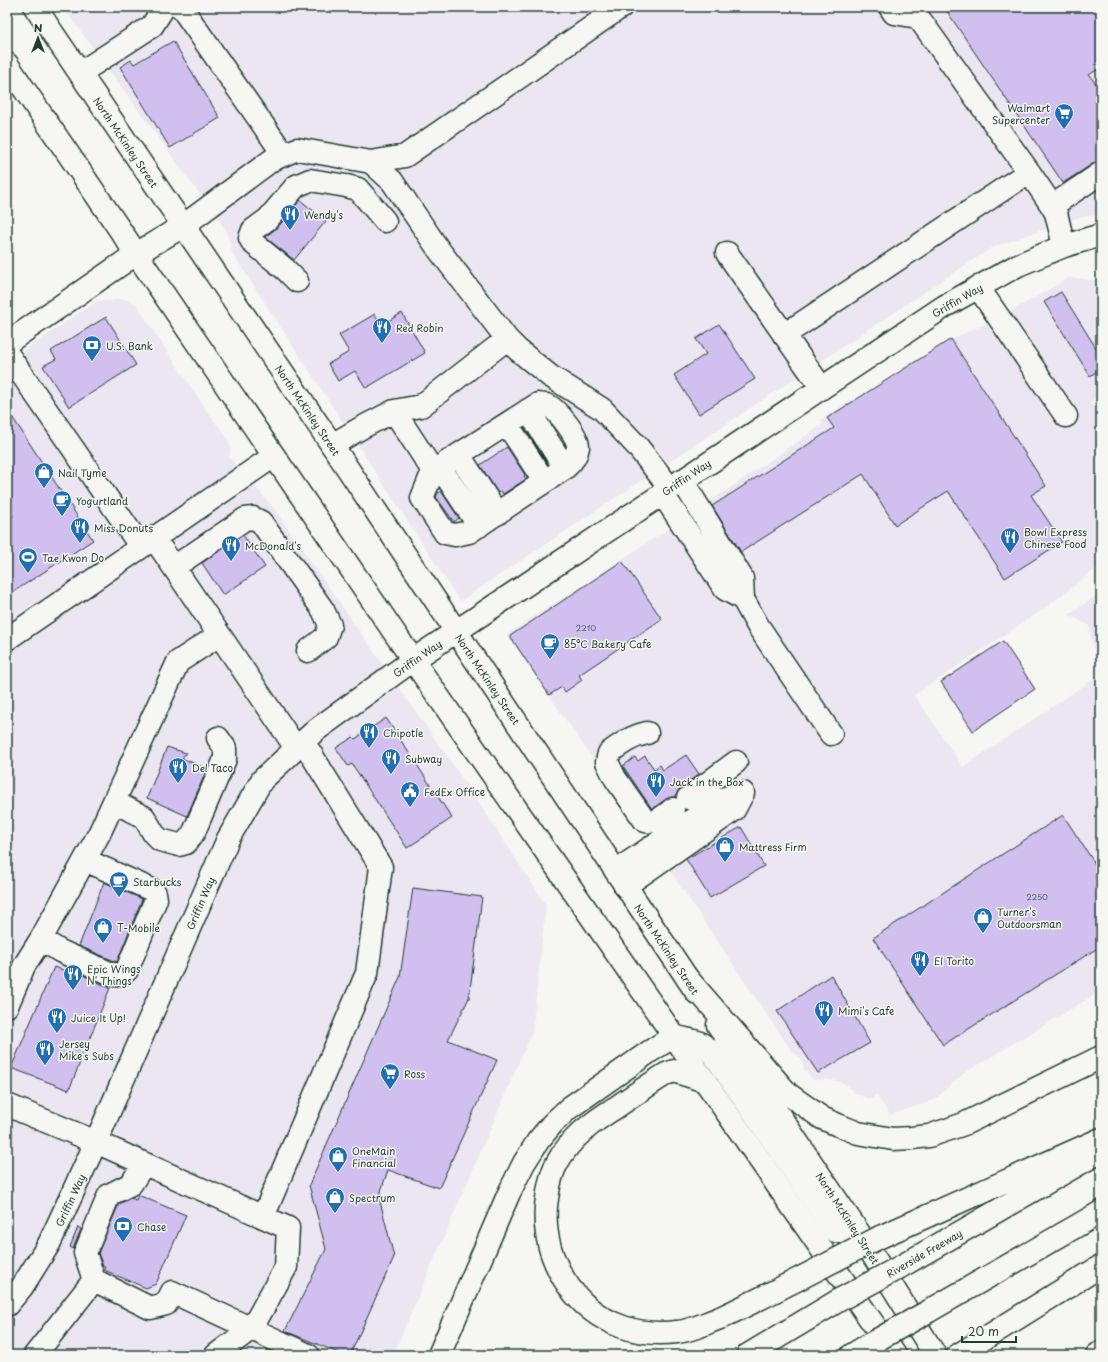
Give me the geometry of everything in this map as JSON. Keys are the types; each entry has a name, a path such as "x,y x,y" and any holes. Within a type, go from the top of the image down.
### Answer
{"main road":[{"name":"North McKinley Street","path":"34,7 332,445 687,978 871,1236 935,1355"},
{"path":"80,73 152,26 164,7"},
{"path":"181,7 284,155"},
{"path":"7,343 136,254 183,226 272,160 298,149 371,162 404,156 621,7"},
{"path":"890,7 894,13 918,17 1052,206 1056,213 1064,246"},
{"path":"7,64 413,660 895,1355"},
{"path":"371,162 392,181 439,250 507,339 550,376 602,410 637,446 671,487 742,578 743,599 758,626 831,734"},
{"path":"784,335 1029,172"},
{"path":"1052,206 1101,174"},
{"path":"297,281 285,269 253,243 250,238 253,230 268,219 296,186 302,182 310,180 358,189 386,221"},
{"name":"Griffin Way","path":"7,1305 22,1286 49,1244 96,1142 228,839 262,780 316,730 456,630 938,310 1018,265 1064,246 1101,235"},
{"path":"727,253 821,387"},
{"path":"978,287 1066,416"},
{"path":"332,445 394,411 421,406 507,339"},
{"path":"7,353 148,543 174,567 220,635 300,745 381,867 367,973 263,1217"},
{"path":"538,404 548,406 557,412 576,438 578,446 573,461 565,468 469,532 455,536 445,533 422,498 436,469 507,424 538,404"},
{"path":"394,411 478,526"},
{"path":"507,424 544,481"},
{"path":"459,455 497,514"},
{"path":"7,639 274,456"},
{"path":"174,567 245,519 253,518 261,522 323,610 330,625 326,637 308,651"},
{"path":"7,1006 24,966 41,939 99,834 178,662 220,635"},
{"path":"647,733 637,735 624,742 609,753 607,762 615,778 645,820 650,822 660,819 736,762"},
{"path":"114,802 144,817 154,834 160,840 179,846 186,843 194,832 225,759 224,748 218,738"},
{"path":"743,793 734,810 621,878 725,798 743,793"},
{"path":"41,939 60,951 114,975 122,974 127,970 156,899 155,893 152,890 85,860"},
{"path":"687,978 788,1094 822,1118 838,1125 875,1136 893,1139 911,1138 929,1136 948,1130 964,1124 1101,1057"},
{"path":"439,1355 509,1193 524,1163 538,1141 552,1124 569,1108 631,1064 674,1036 696,1040 706,1046 714,1055 835,1231 871,1236"},
{"path":"705,1081 674,1071 666,1074 587,1126 568,1145 556,1163 548,1186 546,1217 548,1241 556,1265 570,1290 588,1307 605,1319 624,1328 653,1333 679,1332 702,1325 733,1312 820,1268 871,1236 1101,1139"},
{"path":"7,1104 288,1228 286,1267 252,1328 216,1355"},
{"name":"Riverside Freeway","path":"748,1355 841,1299 1101,1152"},
{"path":"144,1164 131,1184 109,1195 85,1254 94,1280 150,1308 166,1304 172,1292 308,1355"},
{"path":"861,1350 1101,1212"},
{"path":"959,1354 1101,1266"},
{"path":"35,1355 94,1280"},
{"path":"1097,1355 1101,1352"}],"shaded area":[{"path":"63,7 1101,7 1101,214 1076,218 991,248 460,601 233,254 226,230"},
{"path":"1069,278 1101,281 1101,394 1090,402 1101,418 1101,565 1041,611 914,695 963,767 1098,676 1089,625 1069,615 1101,592 1101,991 964,1073 934,1100 890,1115 876,1095 872,1099 867,1098 856,1094 845,1084 839,1081 813,1079 804,1070 801,1058 791,1050 637,822 507,635 711,501 823,424 821,420 955,338 1008,313"},
{"path":"118,299 128,300 136,304 208,413 226,436 231,449 229,457 272,506 473,794 546,905 532,1032 393,1355 7,1355 7,362 97,301"}],"building":[{"name":"Walmart Supercenter","path":"944,7 1101,7 1101,67 1089,75 1101,90 1101,161 1094,163 1063,183"},
{"path":"173,41 220,118 170,148 120,67 131,60 134,64"},
{"path":"300,200 326,221 294,260 265,237 278,227"},
{"path":"1061,292 1101,356 1101,369 1090,376 1044,302"},
{"name":"Red Robin","path":"402,313 425,353 366,388 355,371 338,381 328,364 349,352 339,335 375,314 381,325"},
{"name":"U.S. Bank","path":"106,317 136,365 69,407 43,366 56,359 51,351"},
{"path":"719,324 755,379 699,414 674,375 706,354 696,339"},
{"path":"951,339 1046,486 1031,495 1062,542 1005,578 948,491 895,525 863,474 741,552 712,506 834,428 827,418"},
{"path":"7,409 93,540 7,596 7,520 13,516 7,507"},
{"path":"507,447 526,479 503,494 501,491 498,493 480,465"},
{"path":"441,491 459,518 454,522 436,497"},
{"name":"McDonald's","path":"243,535 265,567 223,595 202,563"},
{"path":"622,561 662,619 579,675 582,680 565,692 562,687 549,695 510,636"},
{"path":"1003,641 1035,689 973,731 941,682"},
{"path":"386,718 452,818 407,848 352,764 348,766 336,748 353,737 355,739"},
{"name":"Del Taco","path":"167,747 186,753 182,758 207,769 187,816 147,798"},
{"name":"Jack in the Box","path":"686,755 699,774 680,788 676,797 666,799 652,809 623,766 635,757 638,761 645,756 654,769 660,765 663,770"},
{"path":"1063,815 1101,873 1101,946 943,1045 873,938"},
{"name":"Mattress Firm","path":"741,827 764,866 710,898 686,859"},
{"path":"104,882 142,899 117,962 79,946"},
{"path":"413,888 482,897 469,998 448,1040 497,1060 439,1188 388,1170 379,1197 394,1257 350,1355 344,1355 285,1331 326,1249 309,1185 400,977"},
{"path":"54,967 69,972 70,969 110,988 69,1090 11,1068"},
{"name":"Mimi's Cafe","path":"831,975 870,1043 818,1073 777,1011"},
{"name":"Chase","path":"138,1195 186,1215 156,1284 146,1288 104,1270 105,1267 103,1266 98,1253 119,1204 131,1198 136,1200"},
{"path":"78,1227 81,1229 73,1249 70,1247"}],"place":[{"name":"Walmart Supercenter","path":"1064,130"},
{"name":"Wendy's","path":"290,231"},
{"name":"Red Robin","path":"382,344"},
{"name":"U.S. Bank","path":"92,362"},
{"name":"Nail Tyme","path":"44,489"},
{"name":"Yogurtland","path":"62,517"},
{"name":"Miss Donuts","path":"80,544"},
{"name":"Bowl Express Chinese Food","path":"1010,554"},
{"name":"McDonald's","path":"231,562"},
{"name":"Tae Kwon Do","path":"28,574"},
{"name":"85°C Bakery Cafe","path":"550,660"},
{"name":"Chipotle","path":"369,749"},
{"name":"Subway","path":"391,775"},
{"name":"Del Taco","path":"178,784"},
{"name":"Jack in the Box","path":"656,798"},
{"name":"FedEx Office","path":"410,808"},
{"name":"Mattress Firm","path":"725,863"},
{"name":"Starbucks","path":"119,898"},
{"name":"Turner's Outdoorsman","path":"983,934"},
{"name":"T-Mobile","path":"103,944"},
{"name":"El Torito","path":"920,977"},
{"name":"Epic Wings N' Things","path":"73,991"},
{"name":"Mimi's Cafe","path":"824,1027"},
{"name":"Juice It Up!","path":"57,1034"},
{"name":"Jersey Mike's Subs","path":"45,1066"},
{"name":"Ross","path":"390,1090"},
{"name":"OneMain Financial","path":"338,1173"},
{"name":"Spectrum","path":"335,1214"},
{"name":"Chase","path":"123,1243"}]}
